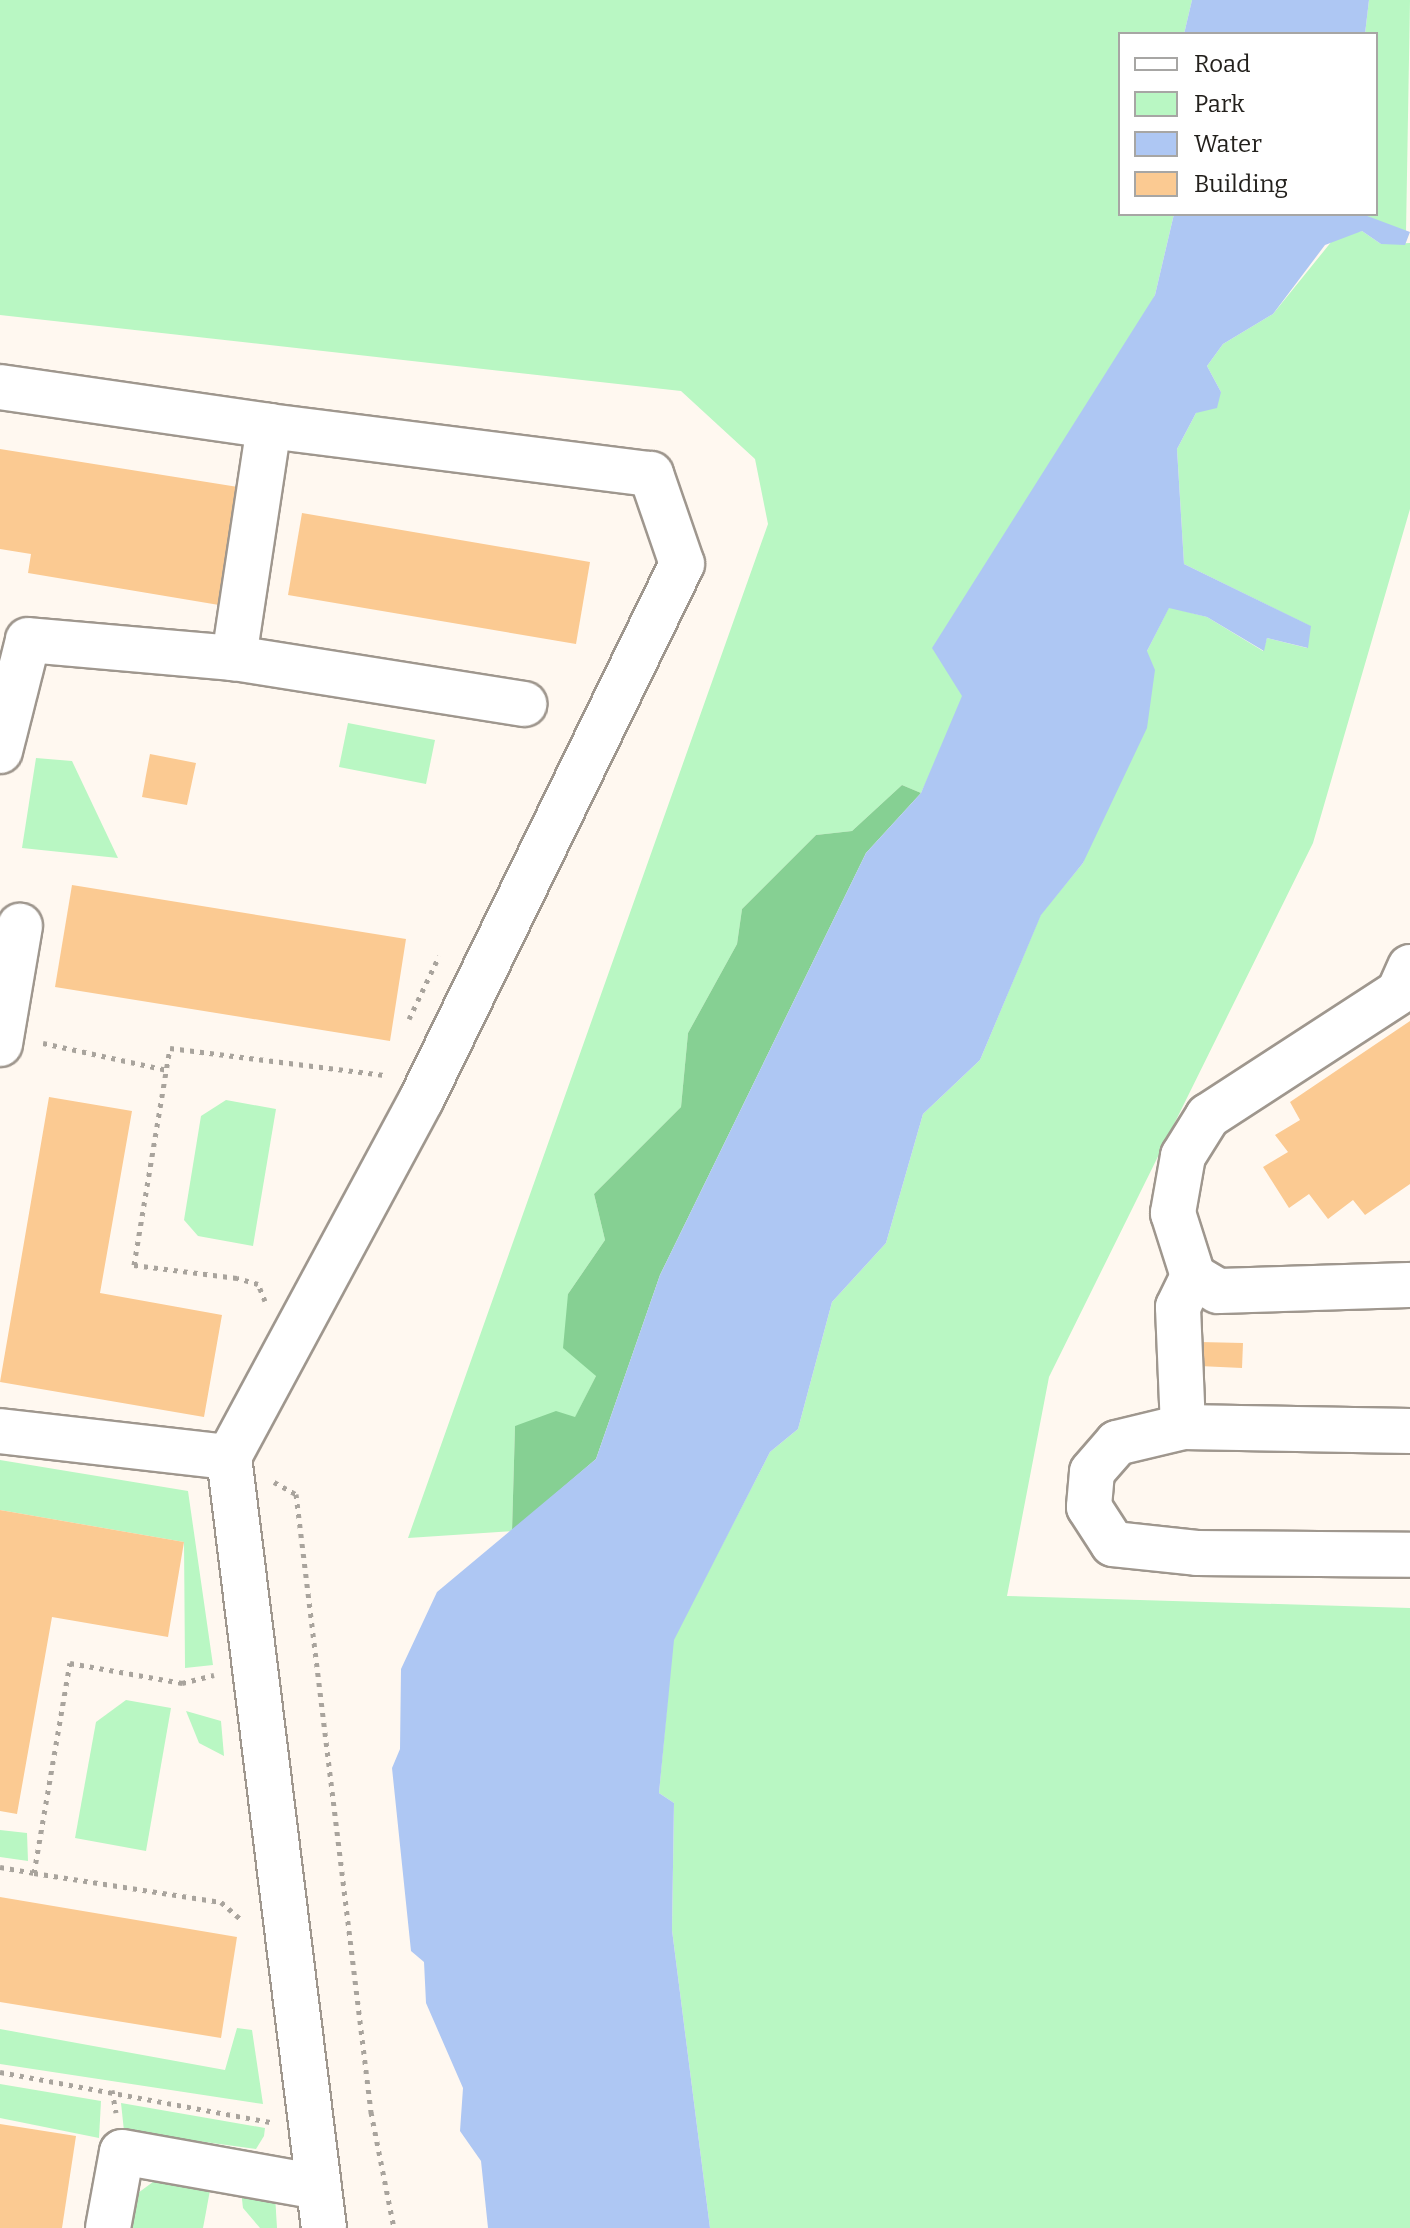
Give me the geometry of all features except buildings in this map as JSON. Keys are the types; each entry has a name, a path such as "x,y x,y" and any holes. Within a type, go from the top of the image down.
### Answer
{"street":[{"path":"0,387 269,426 651,474 682,564 421,1100 229,1457 295,2123 321,2208"},
{"path":"234,658 269,426"},
{"path":"0,751 28,640 234,658 524,704"},
{"path":"1,1039 20,926"},
{"path":"1410,967 1399,992 1208,1116 1183,1156 1173,1213 1193,1276 1218,1291 1410,1285"},
{"path":"1183,1427 1178,1307 1193,1276"},
{"path":"1410,1431 1183,1427 1117,1443 1092,1472 1089,1507 1113,1544 1197,1553 1410,1555"},
{"path":"0,1431 229,1457"},
{"path":"108,2228 122,2152 321,2208"}],"path":[{"path":"407,1024 439,956"},
{"path":"1,1039 167,1070"},
{"path":"260,1312 266,1299 258,1284 134,1265 170,1048 382,1078 389,1065"},
{"path":"229,1457 296,1494 371,2112 394,2228"},
{"path":"34,1873 70,1663 182,1683 213,1677 220,1664"},
{"path":"0,1867 221,1902 250,1929"},
{"path":"0,2072 295,2123"},
{"path":"273,2109 295,2123"},
{"path":"274,2138 295,2123"}],"green space":[{"path":"0,0 1192,0 1184,32 1118,32 1118,216 1174,216 1155,295 921,793 902,785 852,831 816,835 742,909 737,944 688,1033 681,1107 594,1194 605,1240 568,1294 596,1376 575,1418 515,1426 512,1531 408,1538 768,524 755,459 681,391 0,315"},
{"path":"1369,0 1410,0 1406,233 1367,216 1378,216 1378,32 1365,32"},
{"path":"1362,231 1381,244 1410,243 1410,509 1313,843 1049,1377 1007,1596 1410,1608 1410,2228 710,2228 672,1930 674,1803 659,1793 673,1640 770,1452 798,1429 832,1302 886,1243 923,1114 980,1060 1041,914 1083,863 1147,651 1169,607 1207,617 1263,651 1267,638 1307,648 1310,626 1184,564 1177,449 1196,413 1221,392 1207,366 1223,344 1273,314 1336,236"},
{"path":"348,723 435,740 426,784 339,767"},
{"path":"36,758 72,761 118,858 22,848"},
{"path":"902,785 921,793 866,853 660,1275 596,1459 512,1531 515,1426 556,1411 575,1417 596,1376 563,1348 568,1294 605,1240 594,1194 681,1107 688,1033 737,944 742,909 816,835 852,831"},
{"path":"226,1100 276,1109 253,1246 198,1236 184,1220 201,1116"},
{"path":"0,1460 188,1491 213,1665 185,1668 184,1542 0,1510"},
{"path":"126,1700 171,1708 146,1851 75,1838 96,1722"},
{"path":"186,1711 221,1721 224,1756 199,1743"},
{"path":"0,1830 27,1833 28,1861 0,1857"},
{"path":"237,2028 252,2030 263,2104 0,2064 0,2029 225,2070"},
{"path":"0,2084 101,2101 99,2138 0,2118"},
{"path":"121,2103 265,2128 264,2136 256,2149 124,2131"},
{"path":"161,2176 211,2185 203,2228 131,2228 138,2193"},
{"path":"241,2191 275,2195 277,2228 260,2228 243,2208"}],"water":[{"path":"1192,0 1369,0 1365,32 1184,32"},
{"path":"1174,216 1367,216 1410,232 1405,245 1381,244 1362,231 1325,245 1273,314 1223,344 1207,366 1221,392 1217,408 1196,413 1177,449 1184,564 1311,626 1308,648 1267,638 1264,651 1207,617 1169,608 1147,651 1155,670 1147,728 1083,863 1041,915 980,1060 923,1114 886,1243 832,1302 798,1429 770,1452 674,1640 659,1793 674,1803 672,1930 710,2228 488,2228 481,2161 460,2131 463,2088 426,2003 424,1962 411,1951 392,1768 400,1749 401,1669 437,1592 596,1459 660,1275 866,853 921,793 962,696 932,648 1155,295"}]}
